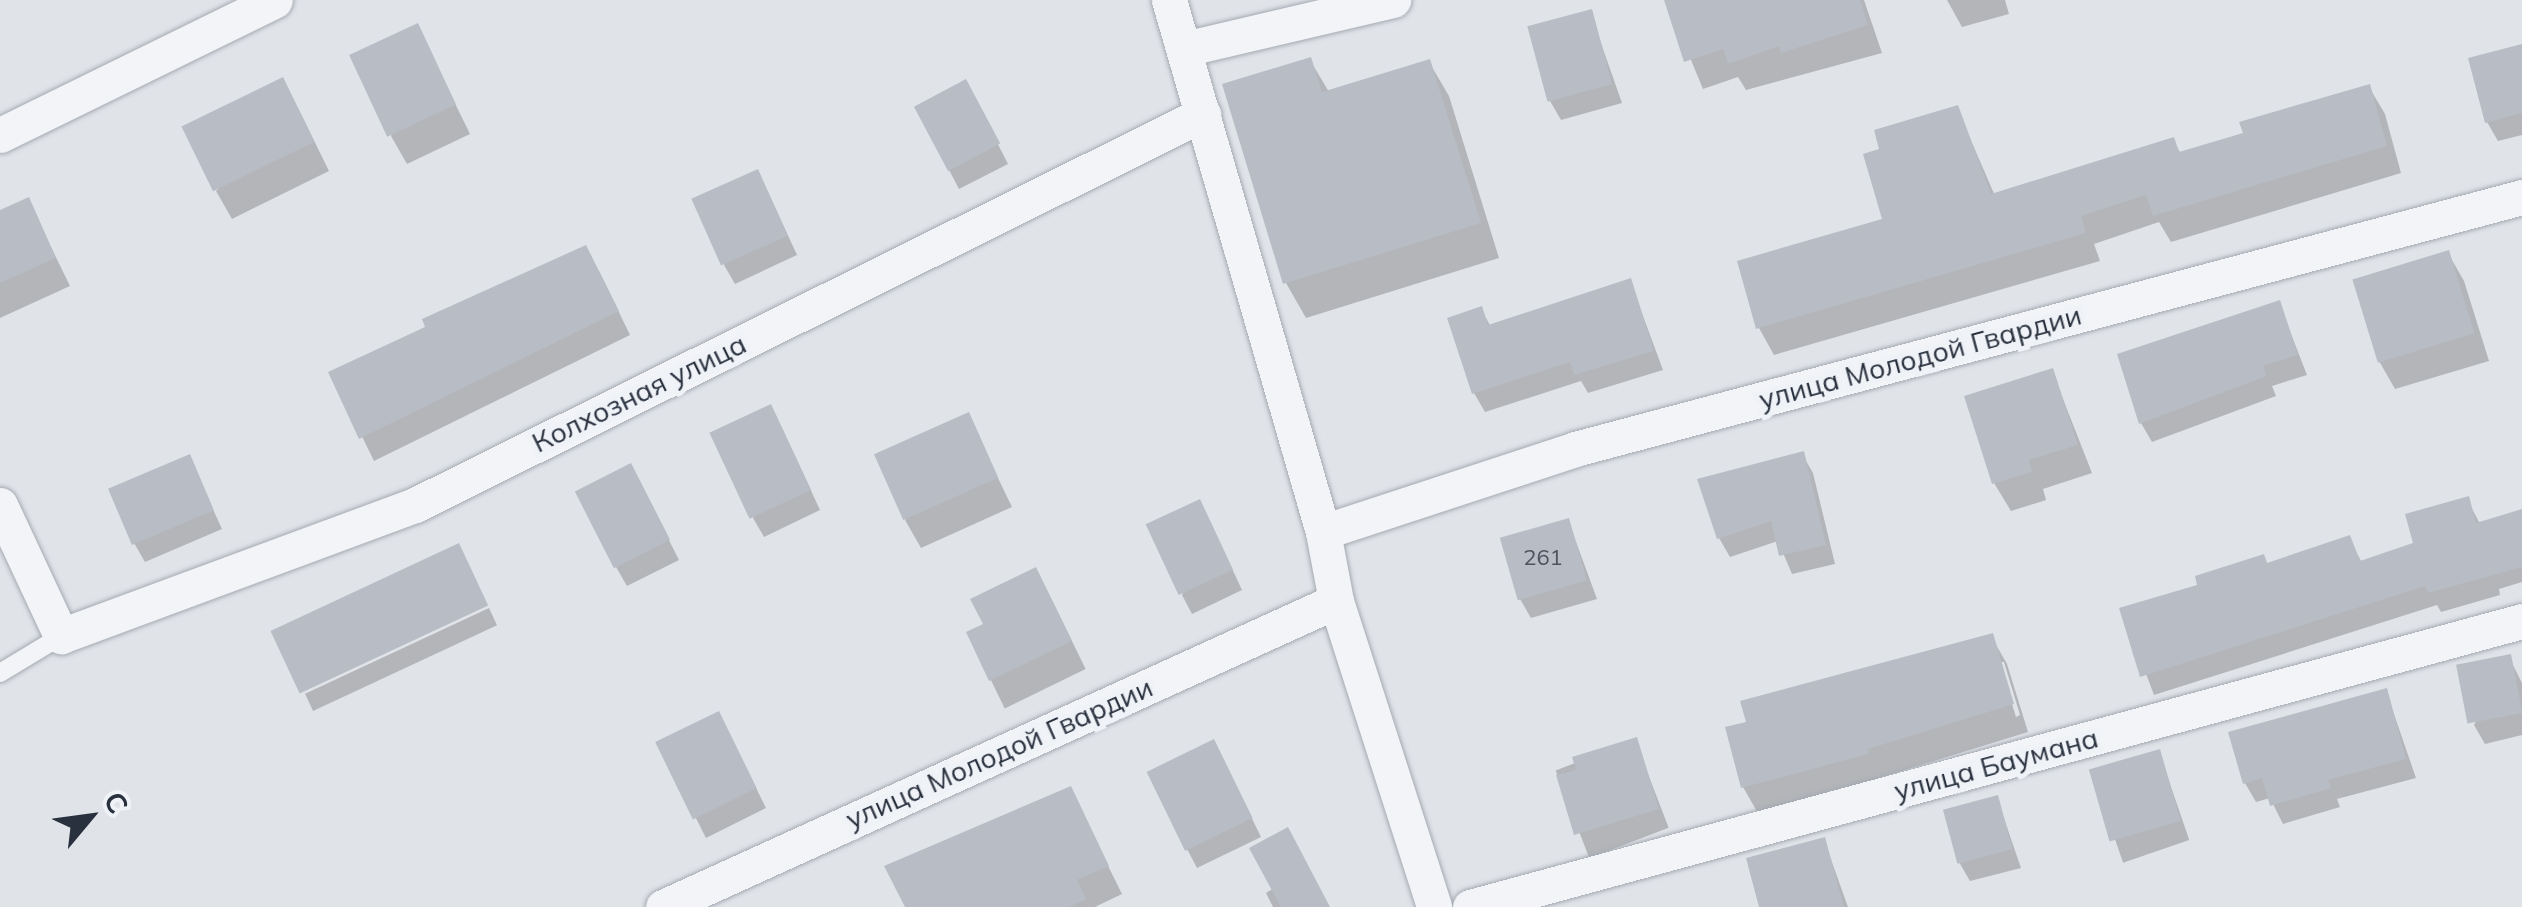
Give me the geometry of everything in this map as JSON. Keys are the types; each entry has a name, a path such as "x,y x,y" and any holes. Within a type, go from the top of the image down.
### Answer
{"street":[{"path":"0,135 275,0"},
{"path":"1169,0 1323,532 1336,601 1434,907"},
{"path":"1184,49 1393,0"},
{"name":"Колхозная улица","path":"60,636 415,504 1203,114"},
{"name":"улица Молодой Гвардии","path":"1323,532 1576,449 2522,197"},
{"path":"0,505 60,636"},
{"name":"улица Молодой Гвардии","path":"663,907 1336,601"},
{"name":"улица Баумана","path":"1470,907 2522,621"}],"lane":[{"path":"0,674 60,636"}],"building":[{"path":"1664,0 1860,0 1868,25 1781,53 1779,46 1728,64 1723,49 1684,62"},
{"path":"1592,9 1612,84 1547,102 1527,26"},
{"path":"418,23 456,105 387,137 349,55"},
{"path":"2522,44 2522,113 2485,123 2468,58"},
{"path":"1311,57 1322,92 1430,59 1481,223 1283,284 1222,84"},
{"path":"283,77 315,142 213,191 181,127"},
{"path":"966,79 1000,143 948,171 914,107"},
{"path":"2370,84 2387,146 2153,216 2146,195 2081,216 2086,233 1756,329 1737,261 1882,219 1863,154 1879,149 1874,130 1958,105 1991,194 2174,137 2179,152 2243,133 2239,122"},
{"path":"758,169 788,236 721,265 691,199"},
{"path":"29,197 56,258 0,283 0,210"},
{"path":"586,245 619,311 359,439 328,372 425,327 422,319"},
{"path":"2449,250 2474,333 2378,363 2352,280"},
{"path":"1631,278 1654,351 1574,375 1570,362 1472,394 1447,318 1482,306 1488,325"},
{"path":"2280,300 2298,355 2263,366 2267,376 2139,424 2117,354"},
{"path":"2053,368 2078,445 2029,460 2032,472 1992,484 1964,396"},
{"path":"771,404 811,490 750,519 709,433"},
{"path":"969,412 998,478 903,520 874,454"},
{"path":"1804,451 1826,545 1779,556 1771,521 1717,539 1697,479"},
{"path":"190,454 214,510 132,545 108,489"},
{"path":"631,463 670,540 614,568 575,492"},
{"path":"2469,496 2476,523 2522,509 2522,567 2428,593 2425,586 2140,677 2119,608 2197,585 2195,576 2264,554 2267,563 2350,535 2360,561 2413,543 2405,514"},
{"path":"1200,499 1233,570 1179,595 1146,524"},
{"path":"1569,518 1587,580 1518,600 1500,538"},
{"path":"459,543 488,606 300,693 270,631"},
{"path":"1036,567 1072,641 989,681 966,632 983,624 970,599"},
{"path":"1993,633 2014,704 1868,749 1869,754 1741,788 1725,727 1746,722 1740,701"},
{"path":"2511,654 2522,713 2467,724 2456,665"},
{"path":"2387,688 2406,759 2328,780 2331,788 2270,806 2262,778 2243,784 2228,732"},
{"path":"719,711 757,788 693,819 655,742"},
{"path":"1637,737 1659,809 1574,835 1556,775 1576,770 1572,757"},
{"path":"1214,739 1253,818 1185,851 1147,772"},
{"path":"2160,749 2181,821 2110,841 2089,769"},
{"path":"1071,786 1109,866 1077,880 1086,899 1069,907 905,907 884,866"},
{"path":"1998,795 2012,849 1957,864 1943,810"},
{"path":"1288,827 1330,907 1281,907 1249,848"},
{"path":"1825,837 1844,907 1759,907 1746,858"}]}
